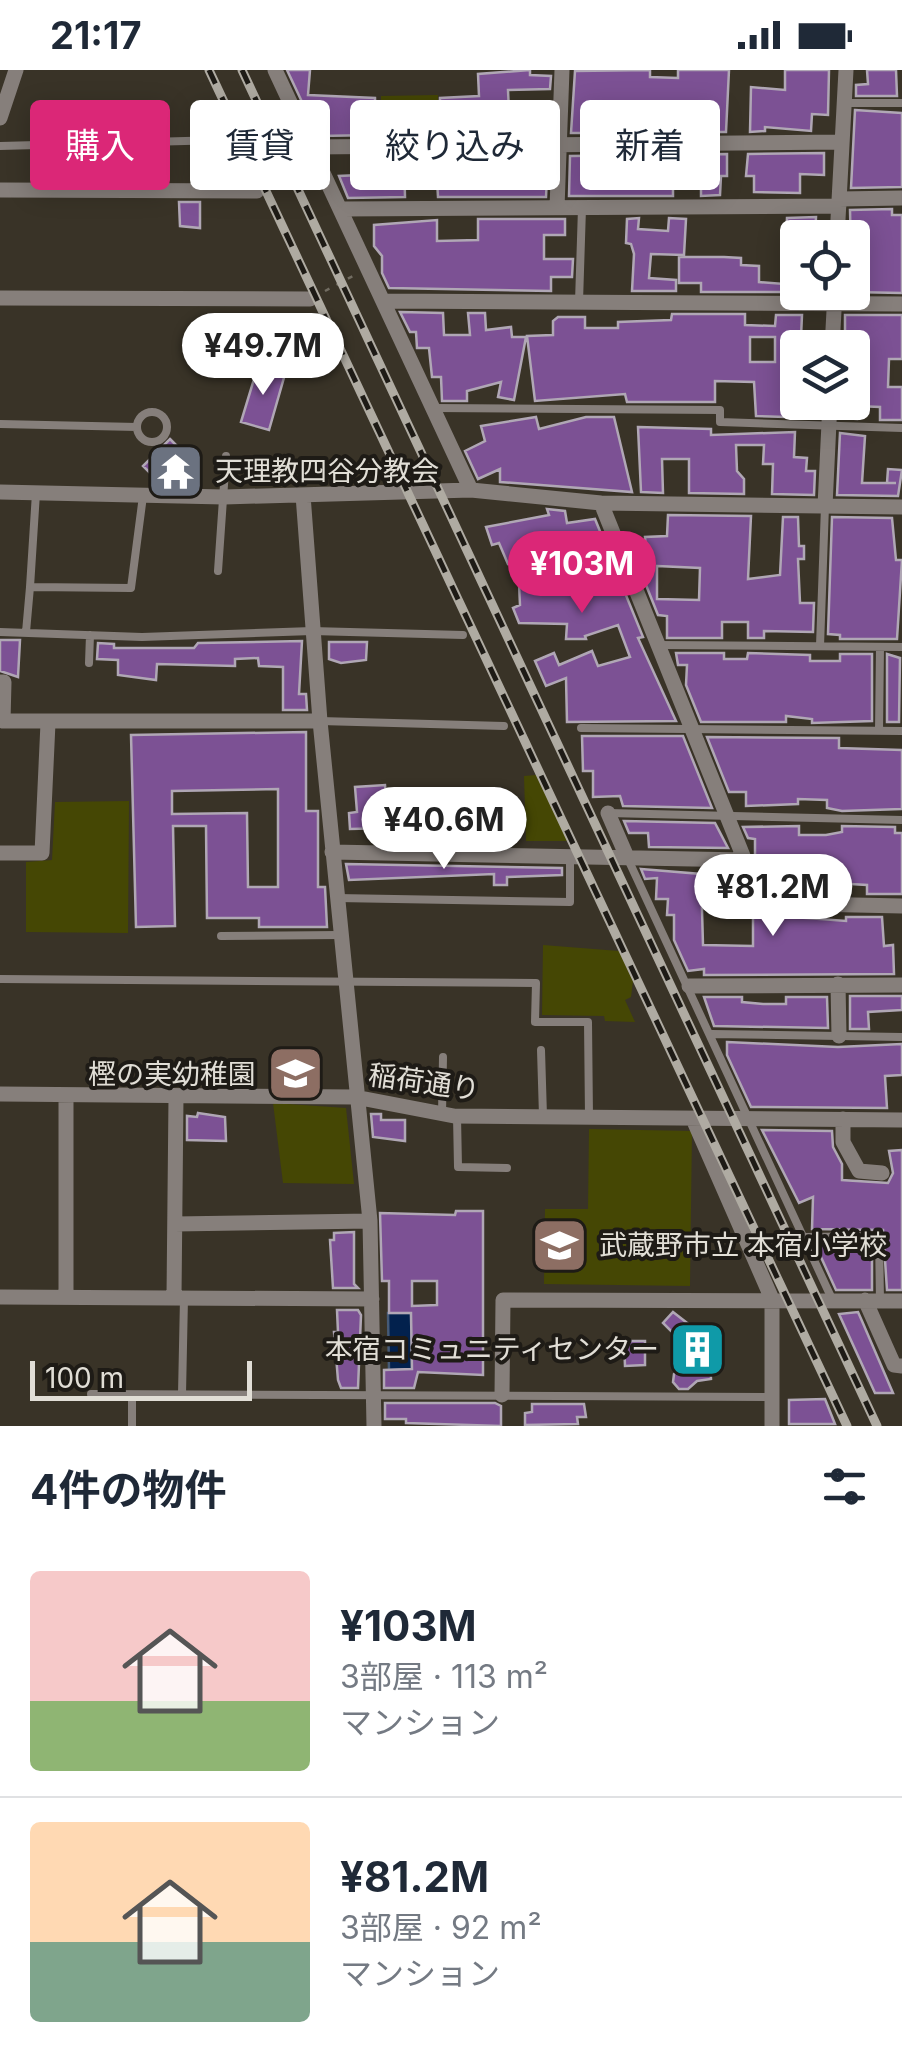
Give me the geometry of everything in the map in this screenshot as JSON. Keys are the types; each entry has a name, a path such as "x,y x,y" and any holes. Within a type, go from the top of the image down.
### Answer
{"street":[{"path":"0,115 16,70"},
{"path":"275,70 289,100"},
{"path":"562,70 560,145 842,142"},
{"path":"838,220 846,70"},
{"path":"330,186 471,490"},
{"path":"0,190 257,191"},
{"path":"558,208 559,190"},
{"path":"341,210 839,203 902,198"},
{"path":"0,298 310,299"},
{"path":"383,302 780,299"},
{"path":"870,301 902,304"},
{"path":"825,506 829,420"},
{"path":"0,492 224,497 471,490 601,502 902,508"},
{"path":"303,495 354,1097 370,1221 374,1426"},
{"path":"601,502 762,903 902,906"},
{"path":"0,682 4,682 3,721 320,721"},
{"path":"0,853 42,854 48,722"},
{"path":"608,813 627,858"},
{"path":"332,852 746,860"},
{"path":"838,984 839,1036"},
{"path":"689,986 902,985"},
{"name":"稲荷通り","path":"0,1094 354,1097 450,1115 902,1120"},
{"path":"66,1095 66,1296"},
{"path":"176,1097 179,1298"},
{"path":"843,1119 843,1142 859,1171 882,1173"},
{"path":"693,1120 772,1299 772,1426"},
{"path":"175,1224 370,1221"},
{"path":"0,1297 372,1300"},
{"path":"502,1395 503,1300 902,1301"},
{"path":"873,1300 894,1366 902,1366"}],"lane":[{"path":"844,103 902,102"},
{"path":"0,146 190,141"},
{"path":"579,302 582,208"},
{"path":"433,408 720,410 720,422 902,428"},
{"path":"0,424 137,427"},
{"path":"218,571 226,456"},
{"path":"26,632 36,493"},
{"path":"30,588 131,588 143,496"},
{"path":"820,646 825,506"},
{"path":"0,632 312,631 463,635"},
{"path":"90,634 90,662"},
{"path":"659,644 902,647"},
{"path":"879,731 880,647"},
{"path":"320,721 504,726"},
{"path":"582,728 902,731"},
{"path":"608,813 902,820"},
{"path":"336,898 570,902 570,855"},
{"path":"627,858 712,1034 832,1300"},
{"path":"221,936 340,935"},
{"path":"0,979 536,983 536,1022 588,1022 589,1117"},
{"path":"712,1034 902,1036"},
{"path":"540,1050 543,1116"},
{"path":"443,1057 458,1168 507,1168"},
{"path":"805,1237 880,1236 873,1300"},
{"path":"179,1298 182,1394"},
{"path":"91,1394 772,1397"},
{"path":"132,1395 132,1426"}],"path":[{"path":"310,299 368,268"}],"shaded area":[{"path":"438,95 438,100 381,100 381,96"},
{"path":"536,775 568,841 526,841 524,776"},
{"path":"129,801 128,933 26,932 26,862 52,860 55,802"},
{"path":"543,945 619,951 633,981 631,997 625,1000 635,1022 605,1021 604,1016 542,1015"},
{"path":"273,1103 346,1108 354,1184 283,1183"},
{"path":"589,1129 692,1131 690,1286 544,1284 545,1209 588,1209"}],"water":[{"path":"388,1313 411,1313 412,1369 389,1370"}],"building":[{"path":"287,70 310,70 308,95 375,100 350,100 350,135 330,136 330,100 301,100"},
{"path":"530,70 530,75 551,76 550,89 508,90 508,100 440,100 479,96 478,74"},
{"path":"650,70 650,77 678,78 678,70 729,70 726,132 720,132 720,100 580,100 580,133 571,133 575,71"},
{"path":"785,70 829,70 828,115 812,114 811,131 765,127 765,131 750,132 751,87 785,90"},
{"path":"867,70 896,70 897,96 856,96 856,85 868,84"},
{"path":"855,110 902,113 902,187 851,188"},
{"path":"824,153 824,175 800,174 800,193 754,192 754,176 746,176 748,154"},
{"path":"720,154 727,154 727,176 721,176 720,195 701,196 701,190 720,190"},
{"path":"570,156 580,156 580,190 673,190 673,196 569,196"},
{"path":"339,176 350,176 350,190 405,190 405,197 348,198"},
{"path":"438,190 546,190 546,197 438,197"},
{"path":"179,202 200,202 200,228 180,226"},
{"path":"892,209 892,215 902,215 902,293 870,292 870,220 850,220 850,210"},
{"path":"816,217 816,220 787,218"},
{"path":"639,218 638,229 668,231 669,218 686,219 684,255 651,254 649,278 676,280 676,291 632,291 634,254 631,244 626,243 627,219"},
{"path":"478,219 565,219 565,235 544,235 544,259 573,259 572,277 551,277 551,291 389,288 382,273 382,256 374,246 374,225 437,220 437,241 478,240"},
{"path":"679,257 741,258 741,265 759,266 759,282 780,284 780,292 701,292 701,283 679,283"},
{"path":"400,312 443,313 444,335 470,335 468,313 485,313 486,330 511,327 512,337 526,337 514,400 498,397 501,382 467,391 467,401 442,401 441,377 432,377 429,348 417,348 416,332 410,332"},
{"path":"672,314 745,314 745,325 775,326 776,315 802,315 801,330 780,330 780,417 756,416 754,382 715,381 715,402 627,402 625,394 535,401 527,336 553,335 553,321 558,317 585,317 585,328 618,328 618,322 671,320","holes":["750,337 775,337 775,362 750,362"]},
{"path":"845,315 902,315 902,359 889,359 888,387 902,387 902,420 880,420 880,407 870,407 870,330 845,330"},
{"path":"258,366 285,374 269,430 241,422"},
{"path":"536,417 539,429 586,417 614,417 632,492 500,482 500,469 478,479 465,451 485,441 481,426"},
{"path":"638,427 711,429 711,435 795,432 794,457 807,458 806,471 815,471 814,495 772,494 773,464 763,464 764,445 736,445 737,471 744,479 744,494 689,493 689,459 662,459 663,493 641,492"},
{"path":"840,433 865,436 862,483 887,483 888,469 902,470 898,496 837,495"},
{"path":"170,439 195,464 196,479 190,485 161,484 143,466"},
{"path":"547,509 565,511 567,523 595,519 643,637 638,638 676,721 567,722 566,678 546,686 535,661 554,653 559,665 592,651 598,666 630,657 618,625 585,636 586,639 566,639 567,624 519,623 513,608 520,605 518,562 508,564 499,543 492,545 486,527 549,515","holes":["573,540 594,540 607,573 572,574"]},
{"path":"668,515 751,516 748,579 780,575 783,517 798,517 799,546 804,546 804,559 798,559 800,603 814,603 813,632 764,631 764,638 748,638 748,622 722,622 722,638 667,638 667,616 658,615 636,560 647,559 645,537 667,536","holes":["657,566 700,568 699,600 657,599"]},
{"path":"832,517 892,518 896,560 902,560 897,639 840,639 840,635 828,634"},
{"path":"0,640 20,640 18,677 0,671"},
{"path":"302,641 299,694 306,694 307,710 283,710 283,667 259,666 258,658 235,659 235,666 157,664 156,680 118,675 118,660 97,659 98,643 114,644 114,648 194,648 198,643"},
{"path":"329,642 367,642 366,660 341,663 329,659"},
{"path":"676,653 724,653 724,659 747,659 748,653 810,655 810,661 840,661 840,654 872,654 872,721 812,723 812,719 786,716 786,722 701,722 686,685 687,665 678,665"},
{"path":"887,654 900,658 899,722 887,722"},
{"path":"306,732 306,811 318,811 318,887 325,887 327,927 259,927 259,918 207,918 206,826 173,826 175,926 136,927 131,735","holes":["278,789 278,887 248,887 247,813 172,814 172,791"]},
{"path":"582,736 683,736 712,808 623,806 620,796 593,797 593,771 583,771"},
{"path":"707,737 839,738 839,748 902,750 902,809 842,811 827,808 827,800 798,799 798,804 746,806 746,792 729,792"},
{"path":"385,785 389,828 350,829 349,813 357,812 355,787"},
{"path":"624,821 715,823 728,848 649,847 648,833 629,833"},
{"path":"799,826 799,835 842,832 842,826 895,827 895,833 902,833 902,894 867,894 867,885 832,883 790,883 790,892 771,892 755,855 755,839 748,838 743,827"},
{"path":"346,864 562,868 562,875 507,877 507,885 494,885 494,874 349,880"},
{"path":"641,869 701,874 703,945 753,946 753,914 846,921 846,917 882,917 884,946 893,945 894,974 704,975 704,969 688,971 674,940 674,915 667,915 668,899 656,899 657,878 645,879"},
{"path":"850,996 902,996 902,1010 868,1012 869,1029 850,1029"},
{"path":"704,997 742,997 742,1002 786,1004 786,997 827,997 828,1028 714,1026"},
{"path":"727,1042 838,1047 902,1044 902,1075 885,1076 887,1108 751,1107 727,1055"},
{"path":"198,1113 225,1117 226,1141 187,1140 187,1116 197,1117"},
{"path":"371,1114 381,1114 381,1120 405,1120 405,1141 373,1137"},
{"path":"762,1130 832,1131 833,1147 842,1164 842,1180 888,1183 893,1173 889,1151 902,1150 902,1290 887,1290 883,1230 812,1229 813,1197 799,1203"},
{"path":"456,1211 483,1211 483,1375 418,1372 414,1388 384,1388 384,1370 412,1369 411,1313 389,1313 389,1281 382,1281 380,1213 455,1215","holes":["412,1281 437,1281 437,1305 412,1306"]},
{"path":"354,1232 354,1284 358,1288 333,1288 330,1240 334,1240 334,1233"},
{"path":"815,1244 872,1244 872,1290 836,1290"},
{"path":"337,1310 358,1310 361,1315 358,1388 341,1388 338,1380 334,1332 338,1332"},
{"name":"本宿コミュニティセンター","path":"673,1312 709,1340 711,1379 697,1381 688,1389 679,1389 673,1382 674,1374 694,1354 663,1323"},
{"path":"858,1312 893,1393 875,1393 839,1314"},
{"path":"624,1341 645,1341 645,1365 625,1366"},
{"path":"825,1399 835,1424 789,1424 789,1400"},
{"path":"385,1403 495,1403 501,1406 501,1426 385,1419"},
{"path":"532,1404 584,1404 586,1417 577,1417 578,1424 525,1425 525,1413 532,1412"}],"railway":[{"path":"209,70 847,1426"},
{"path":"242,70 877,1426"}],"place":[{"name":"天理教四谷分教会","path":"176,471"},
{"name":"樫の実幼稚園","path":"295,1074"},
{"name":"武蔵野市立 本宿小学校","path":"560,1245"},
{"name":"本宿コミュニティセンター","path":"698,1349"}]}
